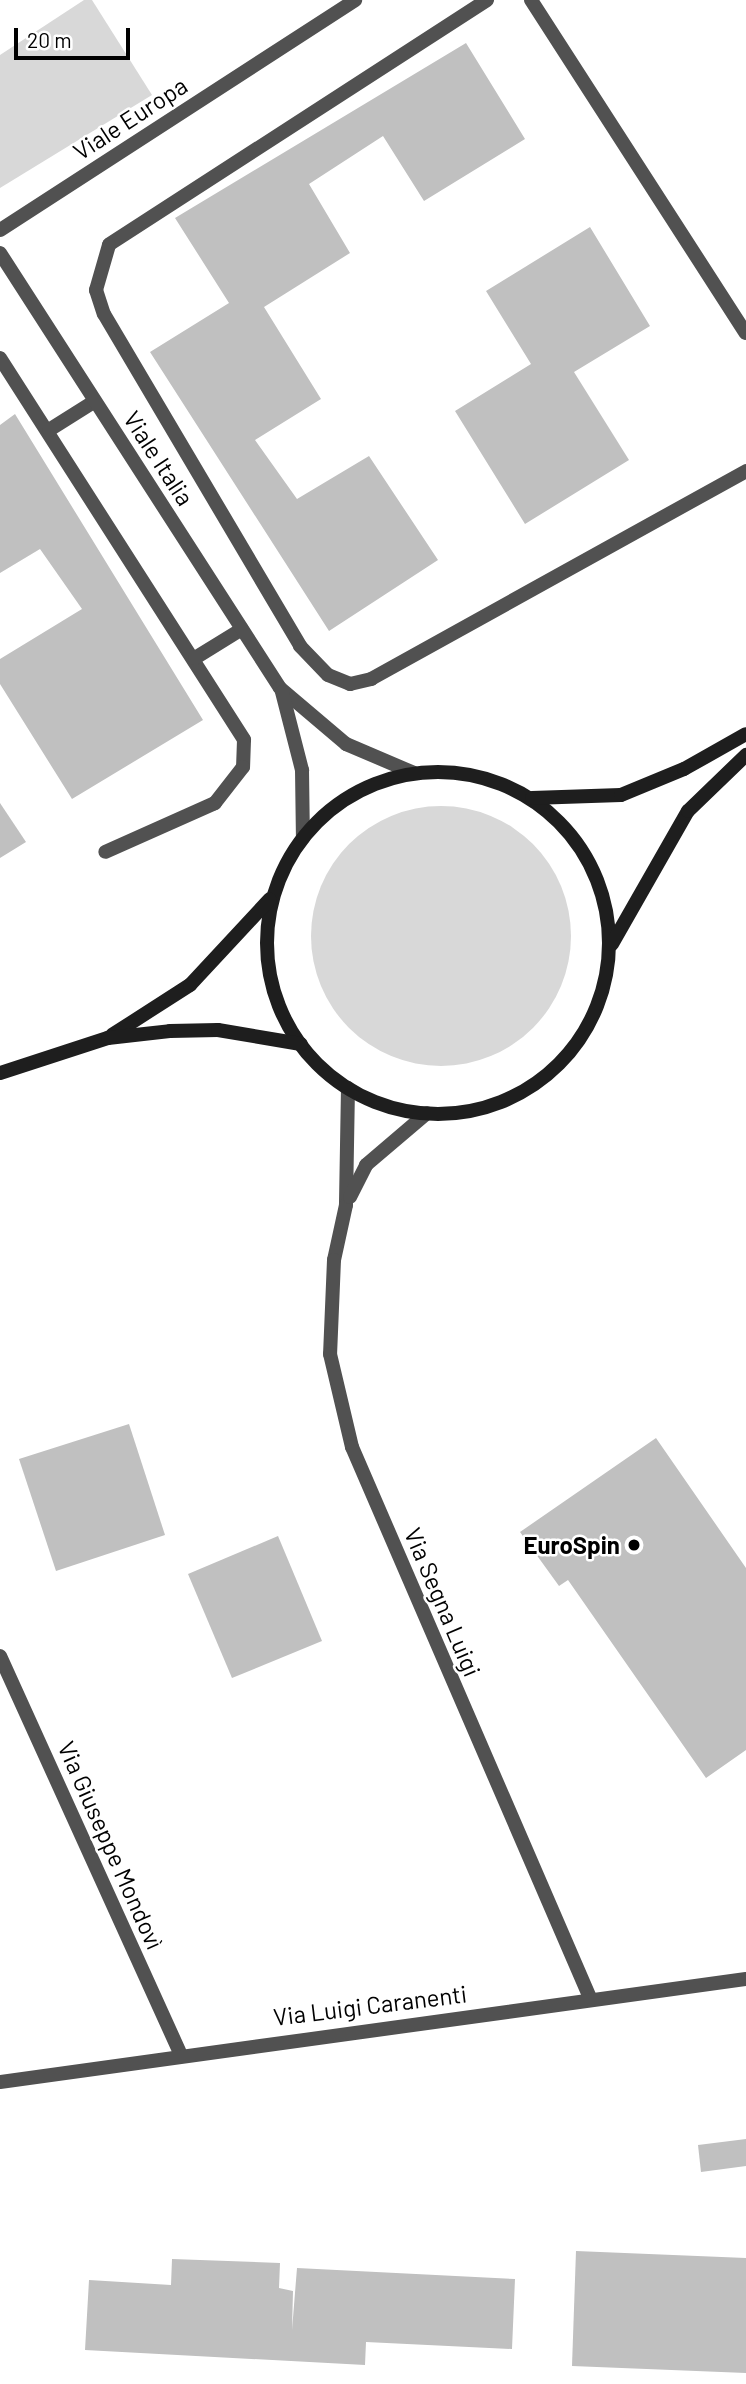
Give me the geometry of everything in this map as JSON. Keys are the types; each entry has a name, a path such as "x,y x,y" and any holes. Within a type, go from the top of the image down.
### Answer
{"main road":[{"path":"529,797 621,795 684,769 746,734"},
{"path":"610,949 594,870 568,831 529,797 468,774 414,773 370,786 332,808 303,838 274,894 268,921 271,980 300,1044 348,1088 427,1113 495,1104 558,1065 595,1012 610,949 688,811 746,755"},
{"path":"108,1038 190,985 274,894"},
{"path":"0,1073 108,1038 218,1030 300,1044"}],"street":[{"name":"Viale Europa","path":"0,230 355,0"},
{"path":"487,0 109,245 96,290 104,314 300,646 328,675 350,684 371,679 746,471"},
{"path":"531,0 746,333"},
{"name":"Viale Italia","path":"0,253 280,688 346,744 414,773"},
{"path":"0,358 49,430 244,740 238,777 215,803 105,852"},
{"path":"49,430 96,401"},
{"path":"195,659 242,629"},
{"name":"Viale Italia","path":"280,688 300,759 303,838"},
{"name":"Via Segna Luigi","path":"348,1088 346,1205 334,1260 330,1354 352,1447 591,2000"},
{"name":"Via Segna Luigi","path":"346,1205 366,1165 427,1113"},
{"name":"Via Giuseppe Mondovì","path":"0,1656 180,2053"},
{"name":"Via Luigi Caranenti","path":"0,2081 180,2053 746,1979"}],"shaded area":[{"path":"84,0 92,0 152,95 0,188 0,55"},
{"path":"428,806 454,806 479,811 502,821 524,835 542,853 566,898 571,936 566,974 556,997 542,1019 524,1037 479,1061 454,1066 428,1066 403,1061 380,1051 358,1037 340,1019 316,974 311,949 311,923 316,898 326,875 340,853 358,835 403,811"}],"building":[{"path":"466,43 525,139 424,201 383,136 309,184 350,253 264,307 321,399 255,440 297,499 369,456 438,560 329,631 150,352 229,303 175,218"},
{"path":"590,227 650,326 574,372 629,460 525,524 455,411 531,364 486,291"},
{"path":"15,414 203,720 72,799 0,684 0,659 82,609 40,549 0,573 0,425"},
{"path":"0,803 26,842 0,858"},
{"path":"129,1424 165,1535 56,1571 19,1459"},
{"path":"656,1438 746,1568 746,1750 706,1778 568,1580 559,1586 520,1532"},
{"path":"278,1536 322,1641 232,1678 188,1574"},
{"path":"746,2139 746,2166 701,2172 698,2145"},
{"path":"576,2251 746,2258 746,2373 572,2366"},
{"path":"172,2259 280,2263 279,2288 293,2291 292,2330 297,2268 515,2279 512,2349 366,2342 365,2365 85,2350 89,2280 171,2285"}],"place":[{"name":"EuroSpin","path":"634,1545"}]}
